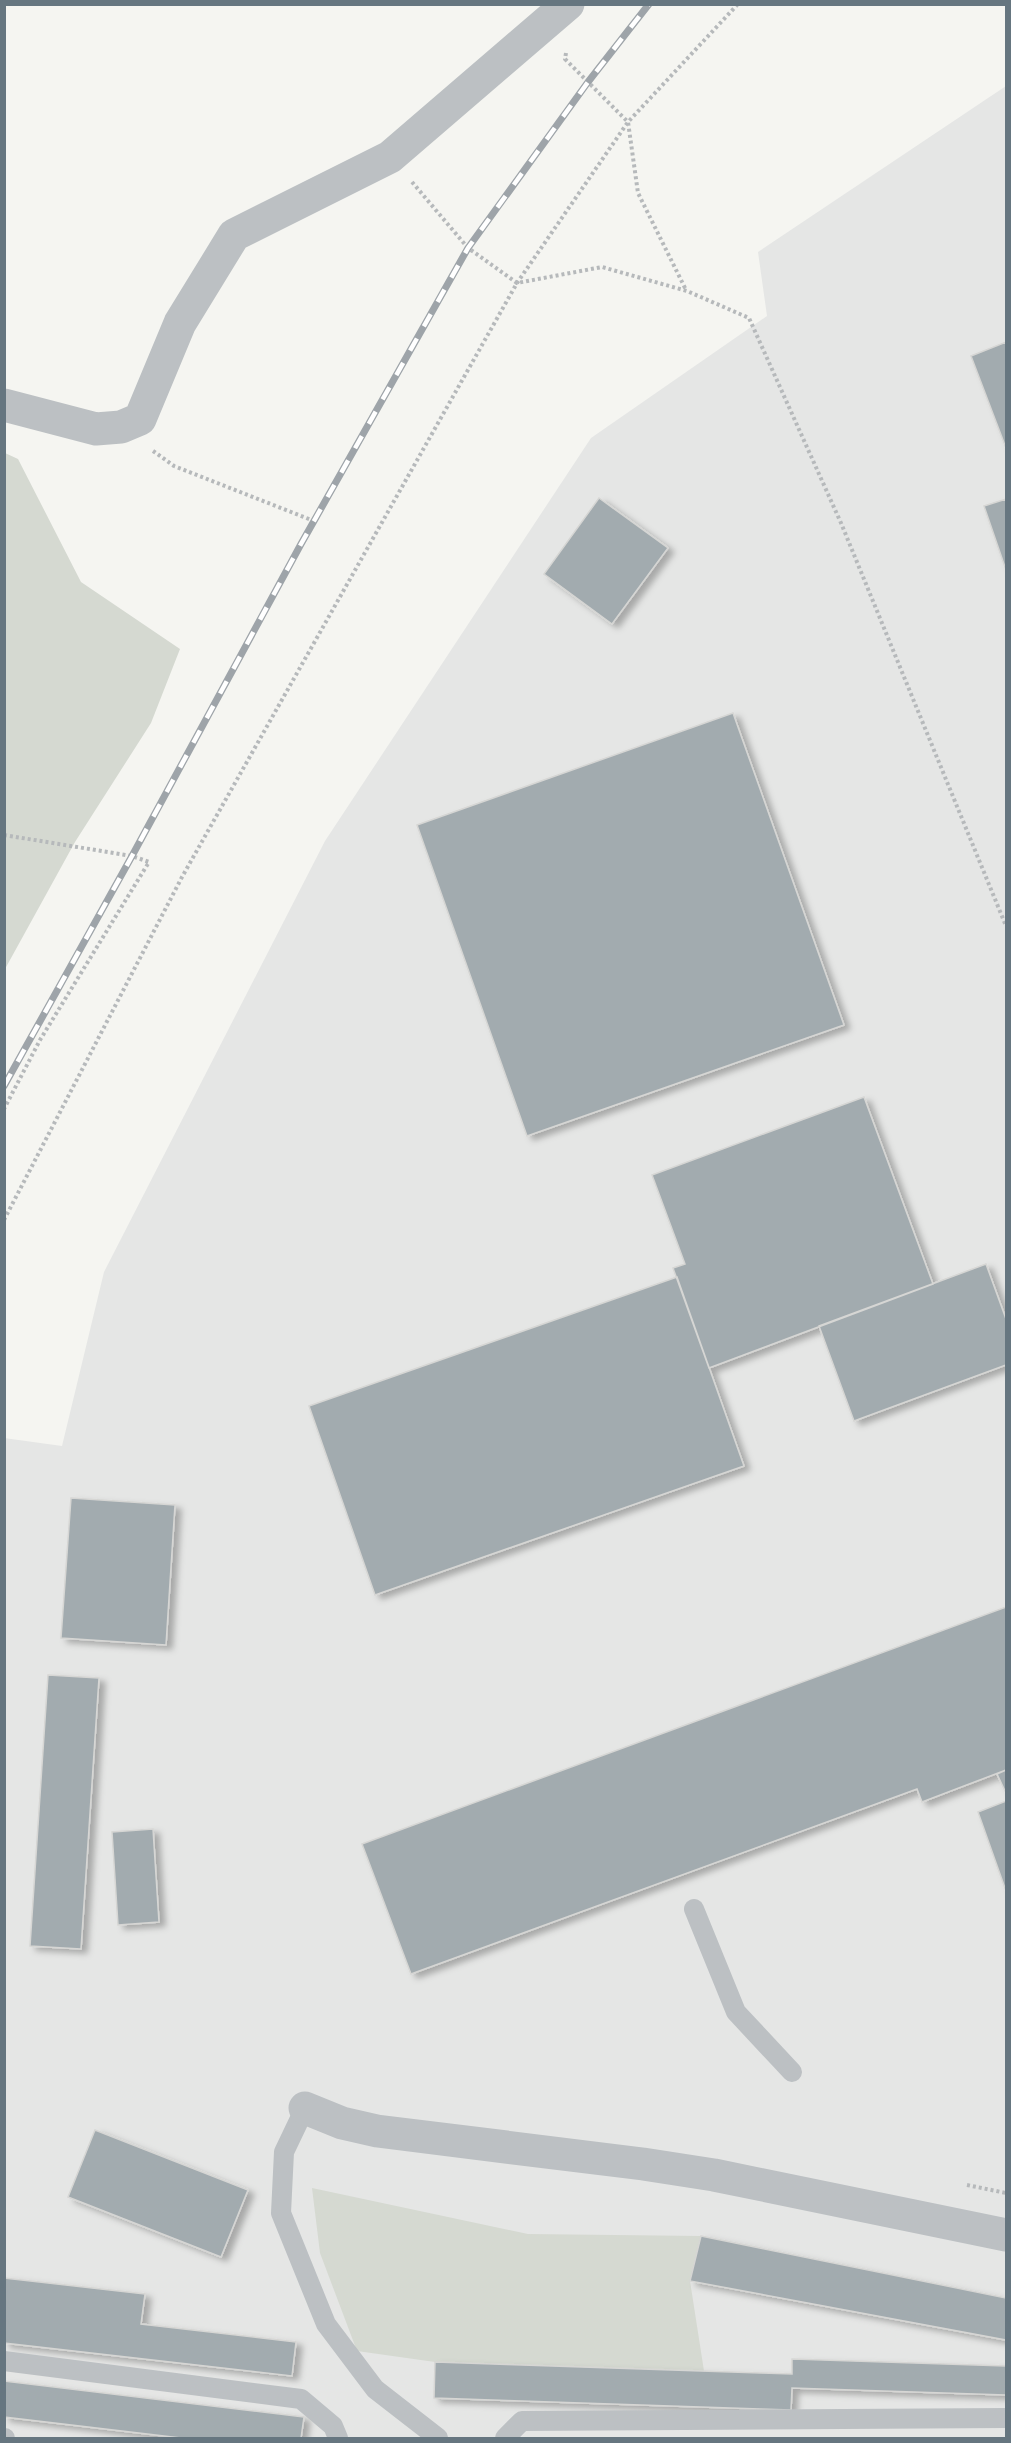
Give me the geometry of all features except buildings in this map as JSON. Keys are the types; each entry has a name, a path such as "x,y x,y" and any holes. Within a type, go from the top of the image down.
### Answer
{"street":[{"path":"4,405 96,429 121,427 141,419 180,323 234,235 390,157 568,4"},
{"path":"305,2108 342,2123 377,2131 714,2175 1006,2235"}],"lane":[{"path":"694,1909 736,2012 792,2072"},
{"path":"305,2108 284,2152 281,2213 326,2324 375,2389 438,2439"},
{"path":"4,2361 301,2399 333,2426 338,2439"},
{"path":"505,2439 522,2421 1006,2418"}],"path":[{"path":"4,1220 182,877 517,283 628,122 738,4"},
{"path":"566,48 565,59 628,122 638,193 687,291"},
{"path":"390,157 468,248 517,283 602,267 687,291 749,318 841,523 1006,926"},
{"path":"121,427 174,466 314,521"},
{"path":"4,835 132,856 149,862 40,1040 4,1109"},
{"path":"967,2185 1006,2193"}],"shaded area":[{"path":"1006,86 1006,2438 5,2438 4,1438 62,1446 104,1272 325,841 591,438 767,316 758,252"},
{"path":"5,453 18,459 81,582 180,649 151,723 75,842 5,969"},
{"path":"312,2188 528,2234 701,2236 690,2281 704,2371 435,2362 357,2351 320,2253"}],"railway":[{"path":"4,1086 301,544 468,248 588,82 649,4"}]}
